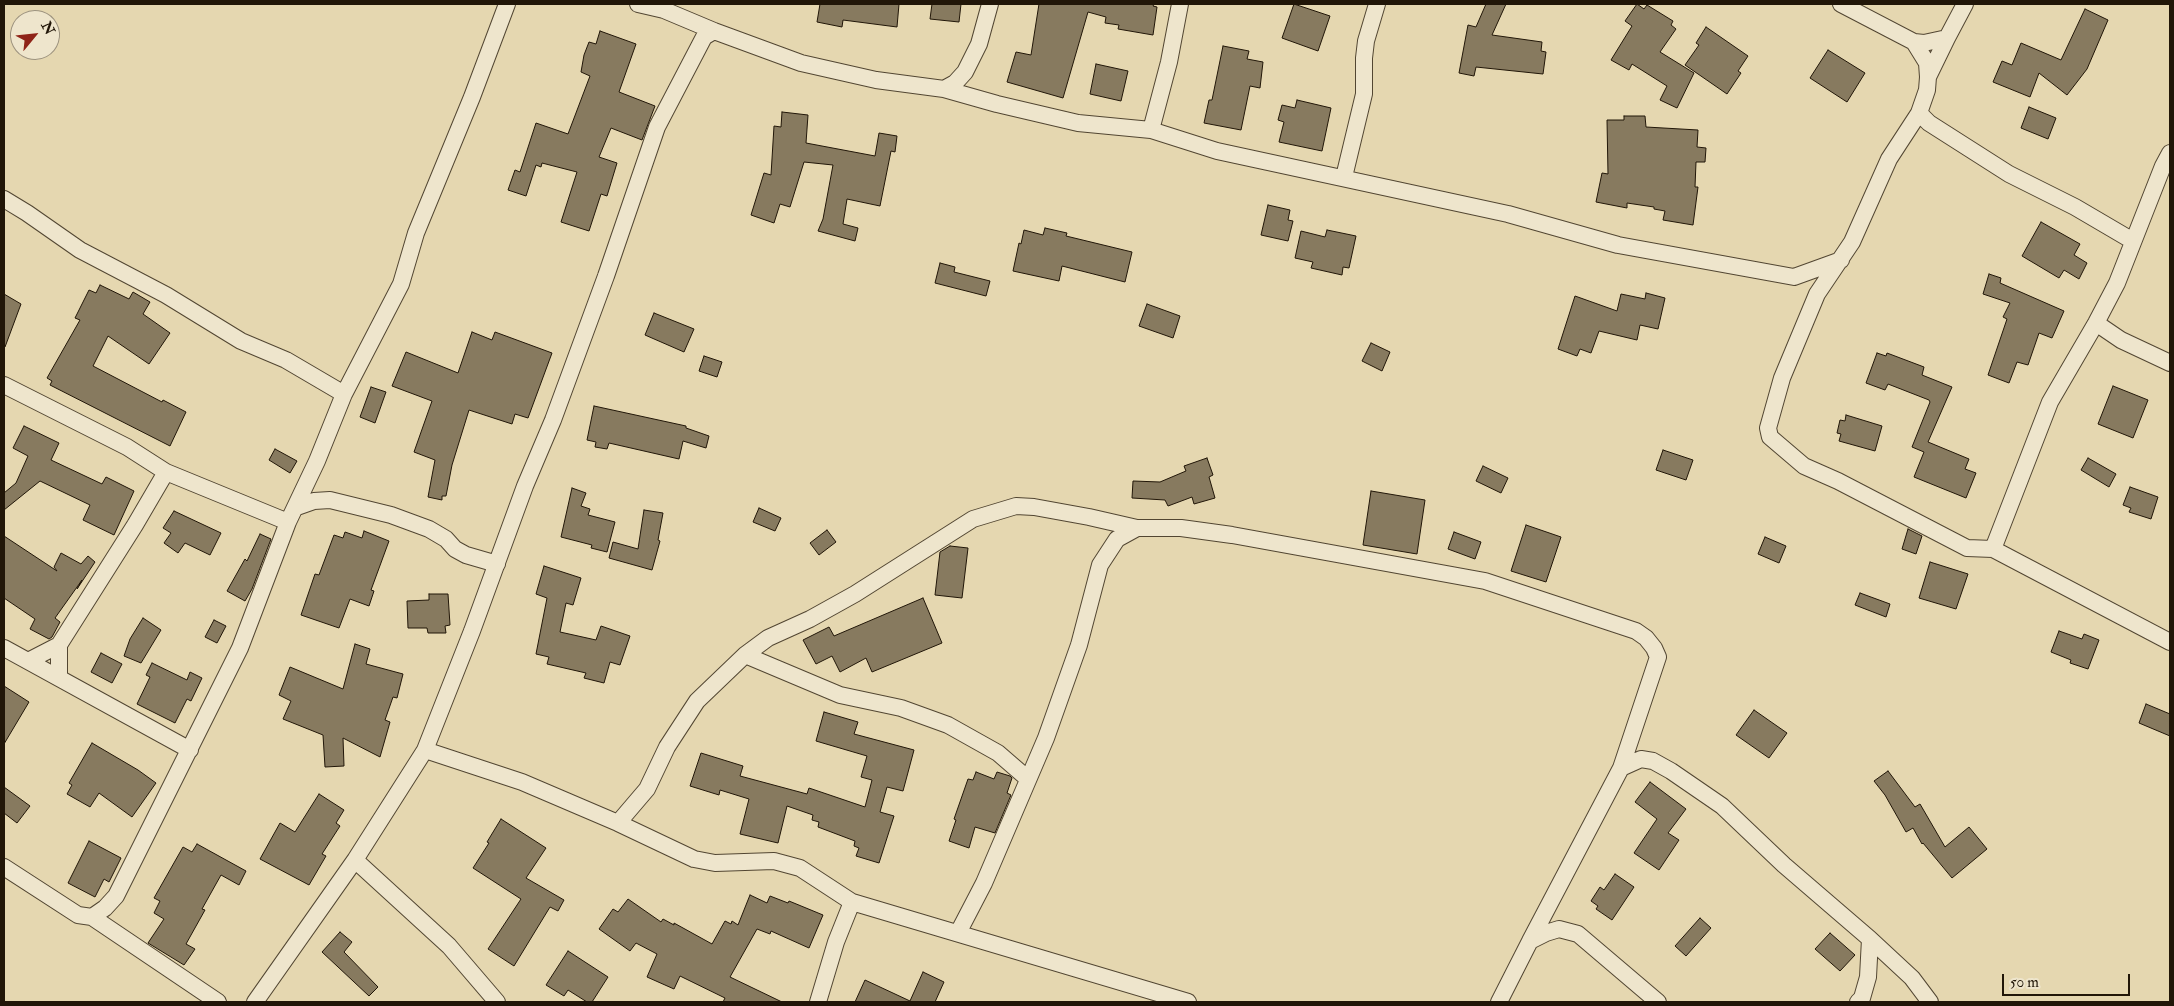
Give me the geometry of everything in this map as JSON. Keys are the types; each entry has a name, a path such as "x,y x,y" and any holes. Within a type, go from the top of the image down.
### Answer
{"street":[{"path":"92,916 105,908 116,896 240,648 288,522 297,507 344,394 401,284 416,234 472,97 507,4"},
{"path":"638,4 664,10 714,31 801,63 876,80 944,89 997,104 1078,123 1151,130 1218,151 1526,218 1618,244 1794,277 1817,294"},
{"path":"944,89 955,83 965,72 979,44 990,4"},
{"path":"1151,130 1180,4"},
{"path":"1344,177 1364,94 1366,42 1377,4"},
{"path":"1841,4 1914,42 1933,42 1947,38"},
{"path":"1928,77 1965,4"},
{"path":"255,1002 355,860 425,750 525,486 553,420 606,276 657,127 704,37 714,31"},
{"path":"1914,42 1927,63 1928,77 1927,90 1919,113 1889,159 1852,242 1817,294 1782,378 1768,428 1770,437 1804,466 1967,548 1994,549 2170,642"},
{"path":"1919,113 1938,130 1996,166 2075,206 2133,241"},
{"path":"1994,549 2050,402 2096,323 2124,267 2170,153"},
{"path":"4,199 80,250 166,295 241,341 286,360 344,394"},
{"path":"1794,277 1841,260"},
{"path":"2096,323 2121,340 2170,363"},
{"path":"4,385 119,443 166,472 288,522"},
{"path":"28,661 59,645 135,525 166,472"},
{"path":"297,507 314,501 330,500 392,515 429,529 446,538 455,549 466,555 497,564"},
{"path":"618,823 647,789 667,747 697,701 745,655 768,638 810,619 855,594 973,519 1016,506 1034,507 1137,528 1181,528 1232,535 1485,581 1636,631 1646,638 1658,657 1621,768 1499,1002"},
{"path":"958,933 984,882 1046,738 1079,645 1100,565 1117,539 1137,528"},
{"path":"58,678 59,645"},
{"path":"4,648 190,750"},
{"path":"745,655 840,695 901,708 948,725 998,753 1028,779"},
{"path":"425,750 522,782 618,823 694,859 715,862 774,861 800,868 852,902 1170,999 1188,1002"},
{"path":"1621,768 1641,759 1653,761 1722,806 1784,865 1912,978 1930,1002"},
{"path":"355,860 449,946 497,1002"},
{"path":"4,867 78,915 92,916 218,1002"},
{"path":"818,1002 836,942 852,902"},
{"path":"1530,942 1546,933 1559,929 1578,934 1658,1002"},
{"path":"1858,1002 1862,998 1868,977 1870,939"}],"building":[{"path":"820,4 899,4 897,27 843,20 842,27 817,22"},
{"path":"932,4 961,4 959,22 930,19"},
{"path":"1039,4 1154,4 1153,6 1157,7 1153,35 1118,29 1119,25 1105,23 1106,17 1088,12 1063,98 1007,82 1016,52 1031,55"},
{"path":"1294,4 1330,16 1318,51 1282,38"},
{"path":"1486,4 1506,4 1492,35 1542,42 1541,51 1546,52 1543,74 1476,67 1474,76 1459,73 1468,25 1476,27"},
{"path":"1637,4 1644,9 1647,5 1673,21 1671,25 1676,29 1660,52 1694,73 1677,108 1660,100 1667,86 1632,64 1629,70 1611,60 1632,26 1625,21"},
{"path":"2085,9 2108,20 2087,69 2067,95 2039,73 2030,97 1993,82 2002,61 2012,65 2021,43 2061,60"},
{"path":"1706,27 1748,56 1738,71 1741,73 1727,94 1685,65 1699,45 1696,43"},
{"path":"600,31 636,44 619,92 655,106 642,140 611,128 599,157 617,163 607,196 601,194 589,231 561,222 577,172 542,163 541,167 536,165 526,196 508,190 515,170 520,172 536,123 568,134 590,76 581,72 584,55 589,42 596,44"},
{"path":"1223,46 1249,51 1247,59 1263,62 1260,88 1250,86 1241,130 1204,123 1209,100 1212,100"},
{"path":"1828,50 1865,73 1847,102 1810,78"},
{"path":"1096,64 1128,71 1121,101 1090,94"},
{"path":"1297,100 1331,108 1322,151 1279,142 1284,122 1278,120 1282,105 1295,108"},
{"path":"2029,107 2056,118 2048,139 2021,128"},
{"path":"782,112 808,115 806,143 875,156 879,133 897,136 895,152 891,151 880,206 847,199 843,224 858,228 855,241 818,231 823,219 833,165 804,162 790,207 780,204 774,223 751,215 764,173 771,175 774,126 781,127"},
{"path":"1624,116 1645,116 1646,127 1698,130 1697,147 1706,148 1705,162 1696,162 1695,187 1698,187 1693,225 1663,220 1665,211 1654,209 1654,207 1627,203 1627,208 1596,202 1602,173 1608,174 1607,120 1624,120"},
{"path":"1268,205 1290,210 1288,220 1293,221 1288,241 1261,235"},
{"path":"2041,222 2080,244 2074,255 2087,263 2079,279 2064,270 2059,278 2022,256"},
{"path":"1045,228 1067,233 1066,236 1132,252 1125,282 1062,266 1059,281 1013,271 1024,230 1043,235"},
{"path":"1327,230 1356,236 1349,268 1343,267 1342,275 1311,268 1313,262 1295,258 1301,231 1325,237"},
{"path":"940,263 955,267 954,272 990,281 986,296 935,283"},
{"path":"1989,274 2001,278 2000,283 2064,311 2052,338 2039,333 2028,365 2017,362 2009,383 1988,375 2007,319 2003,317 2010,303 1983,294"},
{"path":"100,285 129,299 133,292 150,302 143,314 170,333 149,364 108,336 93,366 162,402 163,400 186,412 170,446 50,385 52,381 47,378 80,320 75,318 89,290 96,293"},
{"path":"1646,293 1665,298 1658,329 1640,325 1637,340 1599,331 1591,353 1580,349 1577,356 1558,349 1575,296 1617,311 1621,294 1645,299"},
{"path":"4,294 21,304 5,347 4,346"},
{"path":"1147,304 1180,316 1173,338 1139,326"},
{"path":"654,313 694,329 684,352 645,335"},
{"path":"472,332 492,340 495,332 552,353 528,418 515,414 512,424 469,410 452,465 446,496 442,496 442,500 428,497 435,460 414,452 432,401 392,386 406,352 458,373"},
{"path":"1371,343 1390,352 1382,371 1362,361"},
{"path":"1877,353 1886,356 1887,353 1924,367 1922,375 1952,387 1928,442 1969,459 1965,469 1976,473 1966,498 1914,477 1924,452 1912,447 1930,402 1888,384 1885,390 1866,383"},
{"path":"704,356 722,362 717,377 699,371"},
{"path":"2113,386 2148,400 2133,438 2098,424"},
{"path":"371,387 386,392 375,423 360,417"},
{"path":"594,406 686,426 686,428 709,436 706,448 683,441 679,459 609,443 607,449 595,447 596,442 587,440"},
{"path":"1846,415 1882,426 1875,451 1839,441 1841,434 1837,433 1840,420 1845,421"},
{"path":"24,426 59,443 51,460 102,484 106,477 134,491 114,535 83,520 90,505 40,481 4,510 4,493 16,483 28,456 13,448"},
{"path":"275,449 297,461 290,473 269,460"},
{"path":"1663,450 1693,460 1686,480 1656,470"},
{"path":"1207,458 1213,475 1209,477 1215,498 1194,504 1192,497 1168,506 1165,500 1132,498 1133,481 1160,482 1186,471 1184,466"},
{"path":"2088,458 2116,474 2109,487 2081,470"},
{"path":"1483,466 1508,478 1501,493 1476,481"},
{"path":"2130,487 2158,497 2151,519 2129,512 2131,508 2123,505"},
{"path":"572,488 586,493 581,506 590,509 588,515 615,522 607,552 591,548 592,545 561,537"},
{"path":"1371,491 1425,500 1417,554 1363,545"},
{"path":"759,508 781,518 775,531 753,522"},
{"path":"644,510 663,513 658,540 660,541 652,570 609,558 613,542 638,549"},
{"path":"174,511 221,533 210,555 185,543 178,553 164,543 171,533 163,528"},
{"path":"1526,525 1561,537 1546,582 1511,571"},
{"path":"1908,529 1922,536 1916,554 1902,549"},
{"path":"827,530 836,542 819,555 810,543"},
{"path":"364,531 389,541 371,590 374,591 369,606 350,599 339,628 301,615 315,574 319,575 334,535 343,538 345,532 362,538"},
{"path":"1454,532 1481,542 1475,559 1448,549"},
{"path":"260,534 271,539 252,589 245,601 227,591 245,559 247,561"},
{"path":"4,536 57,571 54,567 61,553 81,564 88,556 95,562 55,618 60,622 49,639 30,629 35,619 4,598"},
{"path":"1765,537 1786,546 1779,563 1758,554"},
{"path":"950,546 968,548 962,598 935,595 940,552"},
{"path":"1930,562 1968,574 1956,609 1919,598"},
{"path":"544,566 581,578 573,605 566,603 560,632 596,640 601,626 630,636 620,665 610,662 604,683 584,678 586,673 547,664 549,657 536,654 547,598 536,594"},
{"path":"1860,593 1890,604 1886,617 1855,605"},
{"path":"429,594 448,594 450,625 445,626 446,633 428,633 427,628 408,628 407,601 429,600"},
{"path":"923,598 942,643 872,672 866,658 840,672 832,656 816,664 803,640 829,627 834,636"},
{"path":"143,618 161,630 141,663 124,656 130,639"},
{"path":"214,620 226,626 217,643 205,637"},
{"path":"2059,631 2082,639 2084,634 2099,640 2088,669 2070,663 2071,660 2051,652"},
{"path":"355,644 370,649 366,664 403,674 397,698 393,697 385,720 390,722 380,757 343,738 344,766 325,767 323,735 283,719 291,701 279,695 290,667 343,689"},
{"path":"101,653 122,664 112,683 91,672"},
{"path":"152,663 187,680 190,672 202,678 191,701 187,699 175,723 137,704 150,677 146,675"},
{"path":"4,686 29,702 4,744"},
{"path":"2146,704 2170,714 2170,736 2139,723"},
{"path":"1754,710 1787,733 1769,758 1736,735"},
{"path":"824,712 858,722 854,734 914,750 903,791 887,787 880,812 894,816 879,863 856,856 859,848 854,846 855,841 818,827 819,822 812,820 813,815 787,806 778,843 740,834 749,799 720,790 719,795 690,786 701,753 743,766 740,776 807,794 809,788 865,807 872,780 861,777 867,756 816,741"},
{"path":"92,743 156,783 132,817 99,793 90,807 67,794 72,785 69,783"},
{"path":"1888,771 1915,807 1920,804 1945,847 1969,827 1987,849 1952,878 1922,844 1913,828 1906,832 1885,795 1874,781"},
{"path":"976,772 994,779 997,772 1010,776 1012,778 1007,793 1011,795 995,833 975,827 969,848 949,841 956,820 954,819 968,779 973,780"},
{"path":"1650,782 1686,809 1668,833 1679,840 1659,870 1634,853 1657,819 1635,802"},
{"path":"4,787 30,806 17,823 4,813"},
{"path":"319,794 344,810 336,823 340,826 322,854 326,856 309,885 260,859 280,823 295,832"},
{"path":"501,819 546,848 526,878 564,900 558,911 550,907 514,966 488,949 521,899 473,868"},
{"path":"89,841 121,858 109,882 104,879 95,897 68,883"},
{"path":"197,844 246,871 239,885 221,875 202,909 205,910 186,944 195,949 184,965 148,943 164,919 154,913 160,901 154,898 183,847 192,852"},
{"path":"1615,874 1634,887 1612,920 1596,909 1598,906 1591,901 1600,887 1604,890"},
{"path":"750,895 767,903 770,896 788,903 789,901 823,915 809,948 771,931 770,934 757,929 730,977 782,1002 723,1002 725,998 680,976 674,989 647,977 657,954 636,943 630,951 599,929 613,909 618,912 628,899 661,922 663,919 674,925 674,923 712,944 725,921 731,924 732,921 738,925"},
{"path":"1700,918 1711,928 1686,956 1675,946"},
{"path":"340,932 352,942 344,952 378,987 369,996 322,952"},
{"path":"1830,933 1855,955 1840,971 1815,949"},
{"path":"568,951 608,977 592,1002 587,1002 568,990 564,996 546,985"},
{"path":"923,972 944,982 935,1002 855,1002 865,980 910,1001"}]}
